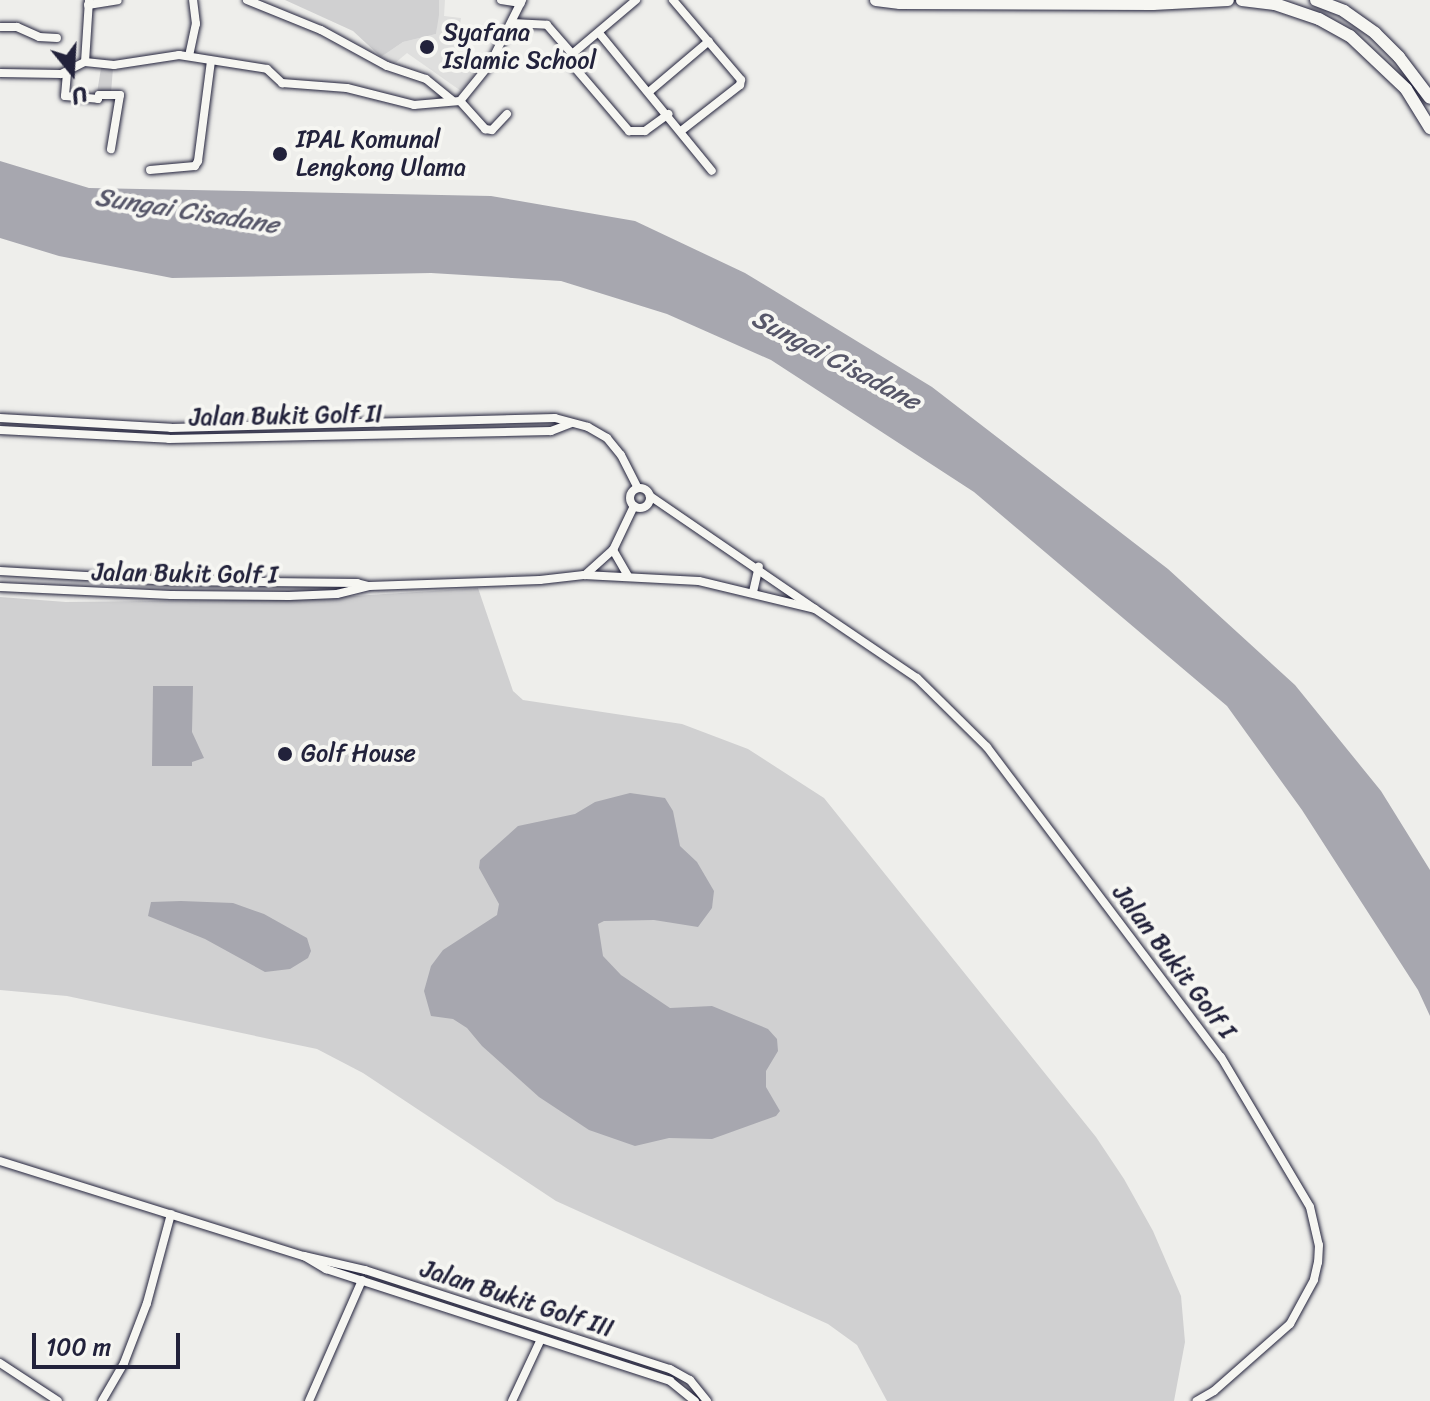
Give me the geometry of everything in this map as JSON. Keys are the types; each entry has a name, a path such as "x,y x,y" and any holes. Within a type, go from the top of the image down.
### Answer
{"main road":[{"path":"876,0 900,3 1228,0"},
{"path":"1242,0 1275,4 1319,19 1350,36 1406,89 1430,128"},
{"path":"1316,0 1341,6 1399,57 1430,98"}],"street":[{"path":"85,62 89,2 118,0"},
{"path":"189,56 196,24 193,0"},
{"path":"247,0 321,30 387,66 426,79 459,99 481,127 492,130 505,117"},
{"path":"0,73 67,73 85,62 114,65 143,58 189,56 267,69 282,83 347,88 414,105 459,99 490,64 522,1 501,0"},
{"path":"572,54 636,0"},
{"path":"673,0 741,80 740,85 681,131"},
{"path":"512,23 547,25 572,54 573,66 629,131 645,131 668,114"},
{"path":"0,27 17,27 39,37 57,38"},
{"path":"599,33 650,91 712,171"},
{"path":"650,91 709,41"},
{"path":"150,170 195,166 198,161 211,61"},
{"path":"67,73 65,96 98,99 99,95 120,95 111,149"},
{"name":"Jalan Bukit Golf II","path":"0,418 171,428 555,418 607,438 638,488"},
{"name":"Jalan Bukit Golf II","path":"0,430 169,439 551,431 572,423"},
{"path":"584,575 613,550 634,506 631,494 638,488 647,490 650,496 647,505 634,506"},
{"name":"Jalan Bukit Golf I","path":"650,496 759,567 917,678 987,747 1221,1057 1310,1207 1319,1253 1314,1280 1290,1324 1214,1391 1197,1401"},
{"path":"613,550 628,576"},
{"path":"753,592 759,567"},
{"name":"Jalan Bukit Golf I","path":"0,571 172,581 357,583 369,586"},
{"name":"Jalan Bukit Golf I","path":"0,587 156,595 289,596 337,594 369,586 540,580 584,575 628,576 699,581 815,609"},
{"name":"Jalan Bukit Golf III","path":"0,1161 304,1256 365,1270 670,1369 690,1380 707,1401"},
{"path":"102,1401 124,1363 147,1303 171,1214"},
{"name":"Jalan Bukit Golf III","path":"304,1256 326,1269 670,1381 695,1401"},
{"path":"309,1401 362,1280"},
{"path":"512,1401 541,1339"},
{"path":"0,1363 58,1401"},
{"path":"1211,1401 1214,1391"}],"shaded area":[{"path":"285,0 439,0 436,34 403,42 381,57 353,31"},
{"name":"Syafana Islamic School","path":"439,0 445,0 444,16 461,18 457,51 482,66 461,91 407,53 394,64 381,57 403,42 436,34"},
{"path":"101,68 113,68 111,93 97,93"},
{"path":"478,588 513,691 523,700 682,724 748,749 824,798 1096,1137 1124,1179 1153,1231 1181,1296 1185,1342 1174,1401 887,1401 857,1345 828,1324 556,1201 363,1073 317,1049 67,996 0,990 0,597 66,602 308,599"}],"water":[{"name":"Sungai Cisadane","path":"0,161 89,188 491,196 635,221 745,273 932,387 1168,569 1295,685 1381,791 1430,870 1430,1016 1418,990 1302,810 1227,706 974,492 771,360 667,314 561,281 431,273 172,278 59,256 0,238"},
{"path":"153,686 193,686 192,732 204,758 192,762 192,766 152,766"},
{"path":"630,793 665,798 673,811 680,846 697,862 714,891 712,908 698,927 654,920 604,921 598,924 603,956 621,975 670,1008 712,1006 768,1029 777,1039 778,1051 766,1071 766,1087 780,1111 776,1116 712,1139 669,1138 635,1146 589,1130 539,1097 482,1046 467,1028 453,1019 431,1016 424,991 431,966 443,950 497,915 499,904 479,868 480,860 518,826 575,814 595,802"},
{"path":"151,902 233,903 264,914 307,938 311,951 308,958 290,969 265,972 205,939 148,916"}],"place":[{"name":"Syafana Islamic School","path":"427,47"},
{"name":"IPAL Komunal Lengkong Ulama","path":"280,154"},
{"name":"Golf House","path":"285,754"}]}
